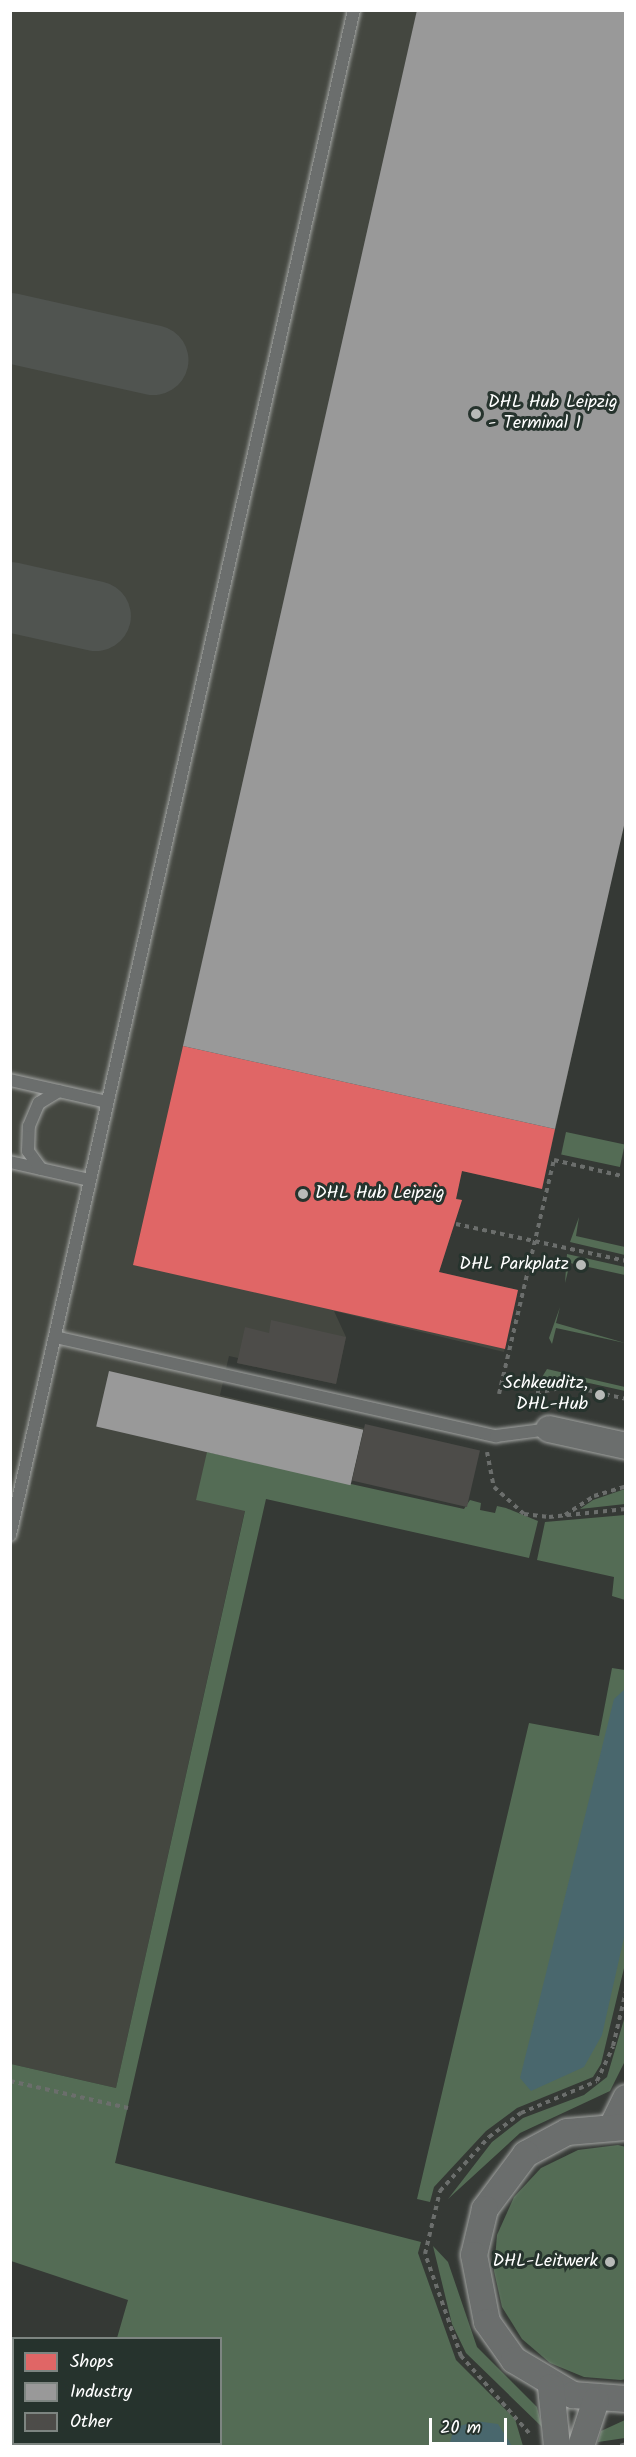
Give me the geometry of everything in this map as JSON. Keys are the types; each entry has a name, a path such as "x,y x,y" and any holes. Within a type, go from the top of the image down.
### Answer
{"street":[{"path":"549,1429 626,1446"},
{"path":"626,2098 619,2126 567,2132 526,2154 495,2189 477,2232 474,2278 487,2322 514,2360 551,2387 596,2400 626,2399"},
{"path":"551,2387 557,2446"},
{"path":"581,2446 596,2400"}],"lane":[{"path":"10,1535 354,10"},
{"path":"10,1080 107,1102"},
{"path":"41,1169 28,1151 28,1126 39,1103 59,1091"},
{"path":"10,1162 90,1180"},
{"path":"55,1337 496,1436 549,1429"}],"path":[{"path":"499,1394 554,1160 626,1177"},
{"path":"456,1224 626,1261"},
{"path":"501,1385 507,1386"},
{"path":"536,1393 570,1386 626,1398"},
{"path":"487,1446 494,1487 507,1503 524,1514 565,1516 626,1509"},
{"path":"565,1516 594,1496 626,1486"},
{"path":"10,2081 128,2108"},
{"path":"620,2446 626,2444"}],"shaded area":[{"path":"11,11 625,11 625,818 542,1189 462,1171 456,1198 462,1200 439,1272 518,1290 504,1352 334,1311 346,1337 336,1384 237,1363 238,1358 229,1356 220,1395 364,1428 351,1484 207,1452 245,1510 116,2088 11,2064"}],"green space":[{"path":"566,1132 625,1144 620,1167 561,1154"},
{"path":"579,1217 576,1236 625,1247 625,1255 570,1242"},
{"path":"567,1254 625,1267 625,1275 570,1263 565,1283"},
{"path":"560,1307 556,1323 625,1343 556,1328 552,1344 549,1338"},
{"path":"547,1369 625,1387 625,1391 571,1379 536,1387"},
{"path":"207,1452 464,1509 470,1500 481,1503 480,1510 495,1513 497,1506 538,1521 529,1558 266,1499 115,2163 421,2242 418,2253 456,2360 515,2419 523,2446 87,2446 222,2445 222,2337 117,2337 128,2300 11,2261 11,2064 116,2088 245,1511 196,1500"},
{"path":"625,1489 625,1504 580,1509 593,1500"},
{"path":"625,1515 625,1600 612,1596 614,1577 537,1560 545,1522"},
{"path":"612,1668 625,1670 625,1964 601,2064 593,2077 517,2108 486,2131 434,2187 430,2202 417,2199 529,1723 599,1736"},
{"path":"625,2016 625,2061 610,2091 520,2133 448,2199 492,2142 523,2118 584,2095 607,2077"},
{"path":"618,2145 626,2147 626,2379 621,2380 584,2377 550,2363 522,2339 502,2307 494,2271 497,2235 514,2197 541,2168 578,2150"},
{"path":"433,2246 448,2262 477,2347 537,2407 542,2427 466,2353 452,2324"},
{"path":"625,2420 625,2438 598,2442 601,2431"}],"water":[{"path":"625,1689 625,1933 602,2035 584,2067 531,2091 520,2078 614,1699"},
{"path":"475,2421 498,2424 512,2446 449,2446 454,2428"}],"building: Shops":[{"name":"DHL Hub Leipzig","path":"183,1046 555,1129 542,1189 462,1171 456,1199 462,1200 439,1272 518,1290 505,1349 133,1265"}],"building: Industry":[{"name":"DHL Hub Leipzig - Terminal 1","path":"417,10 626,10 626,817 555,1129 183,1046"},
{"path":"109,1371 363,1430 350,1485 96,1427"}],"building: Other":[{"path":"271,1320 346,1337 336,1384 237,1363 245,1327 269,1333"},
{"path":"365,1424 480,1451 467,1507 352,1481"}],"taxiway":[{"path":"10,328 153,360"},
{"path":"10,597 96,616"}],"place":[{"name":"DHL Hub Leipzig - Terminal 1","path":"476,414"},
{"name":"DHL Hub Leipzig","path":"303,1194"},
{"name":"DHL Parkplatz","path":"581,1265"},
{"name":"Schkeuditz, DHL-Hub","path":"600,1395"},
{"name":"DHL-Leitwerk","path":"610,2262"}]}
